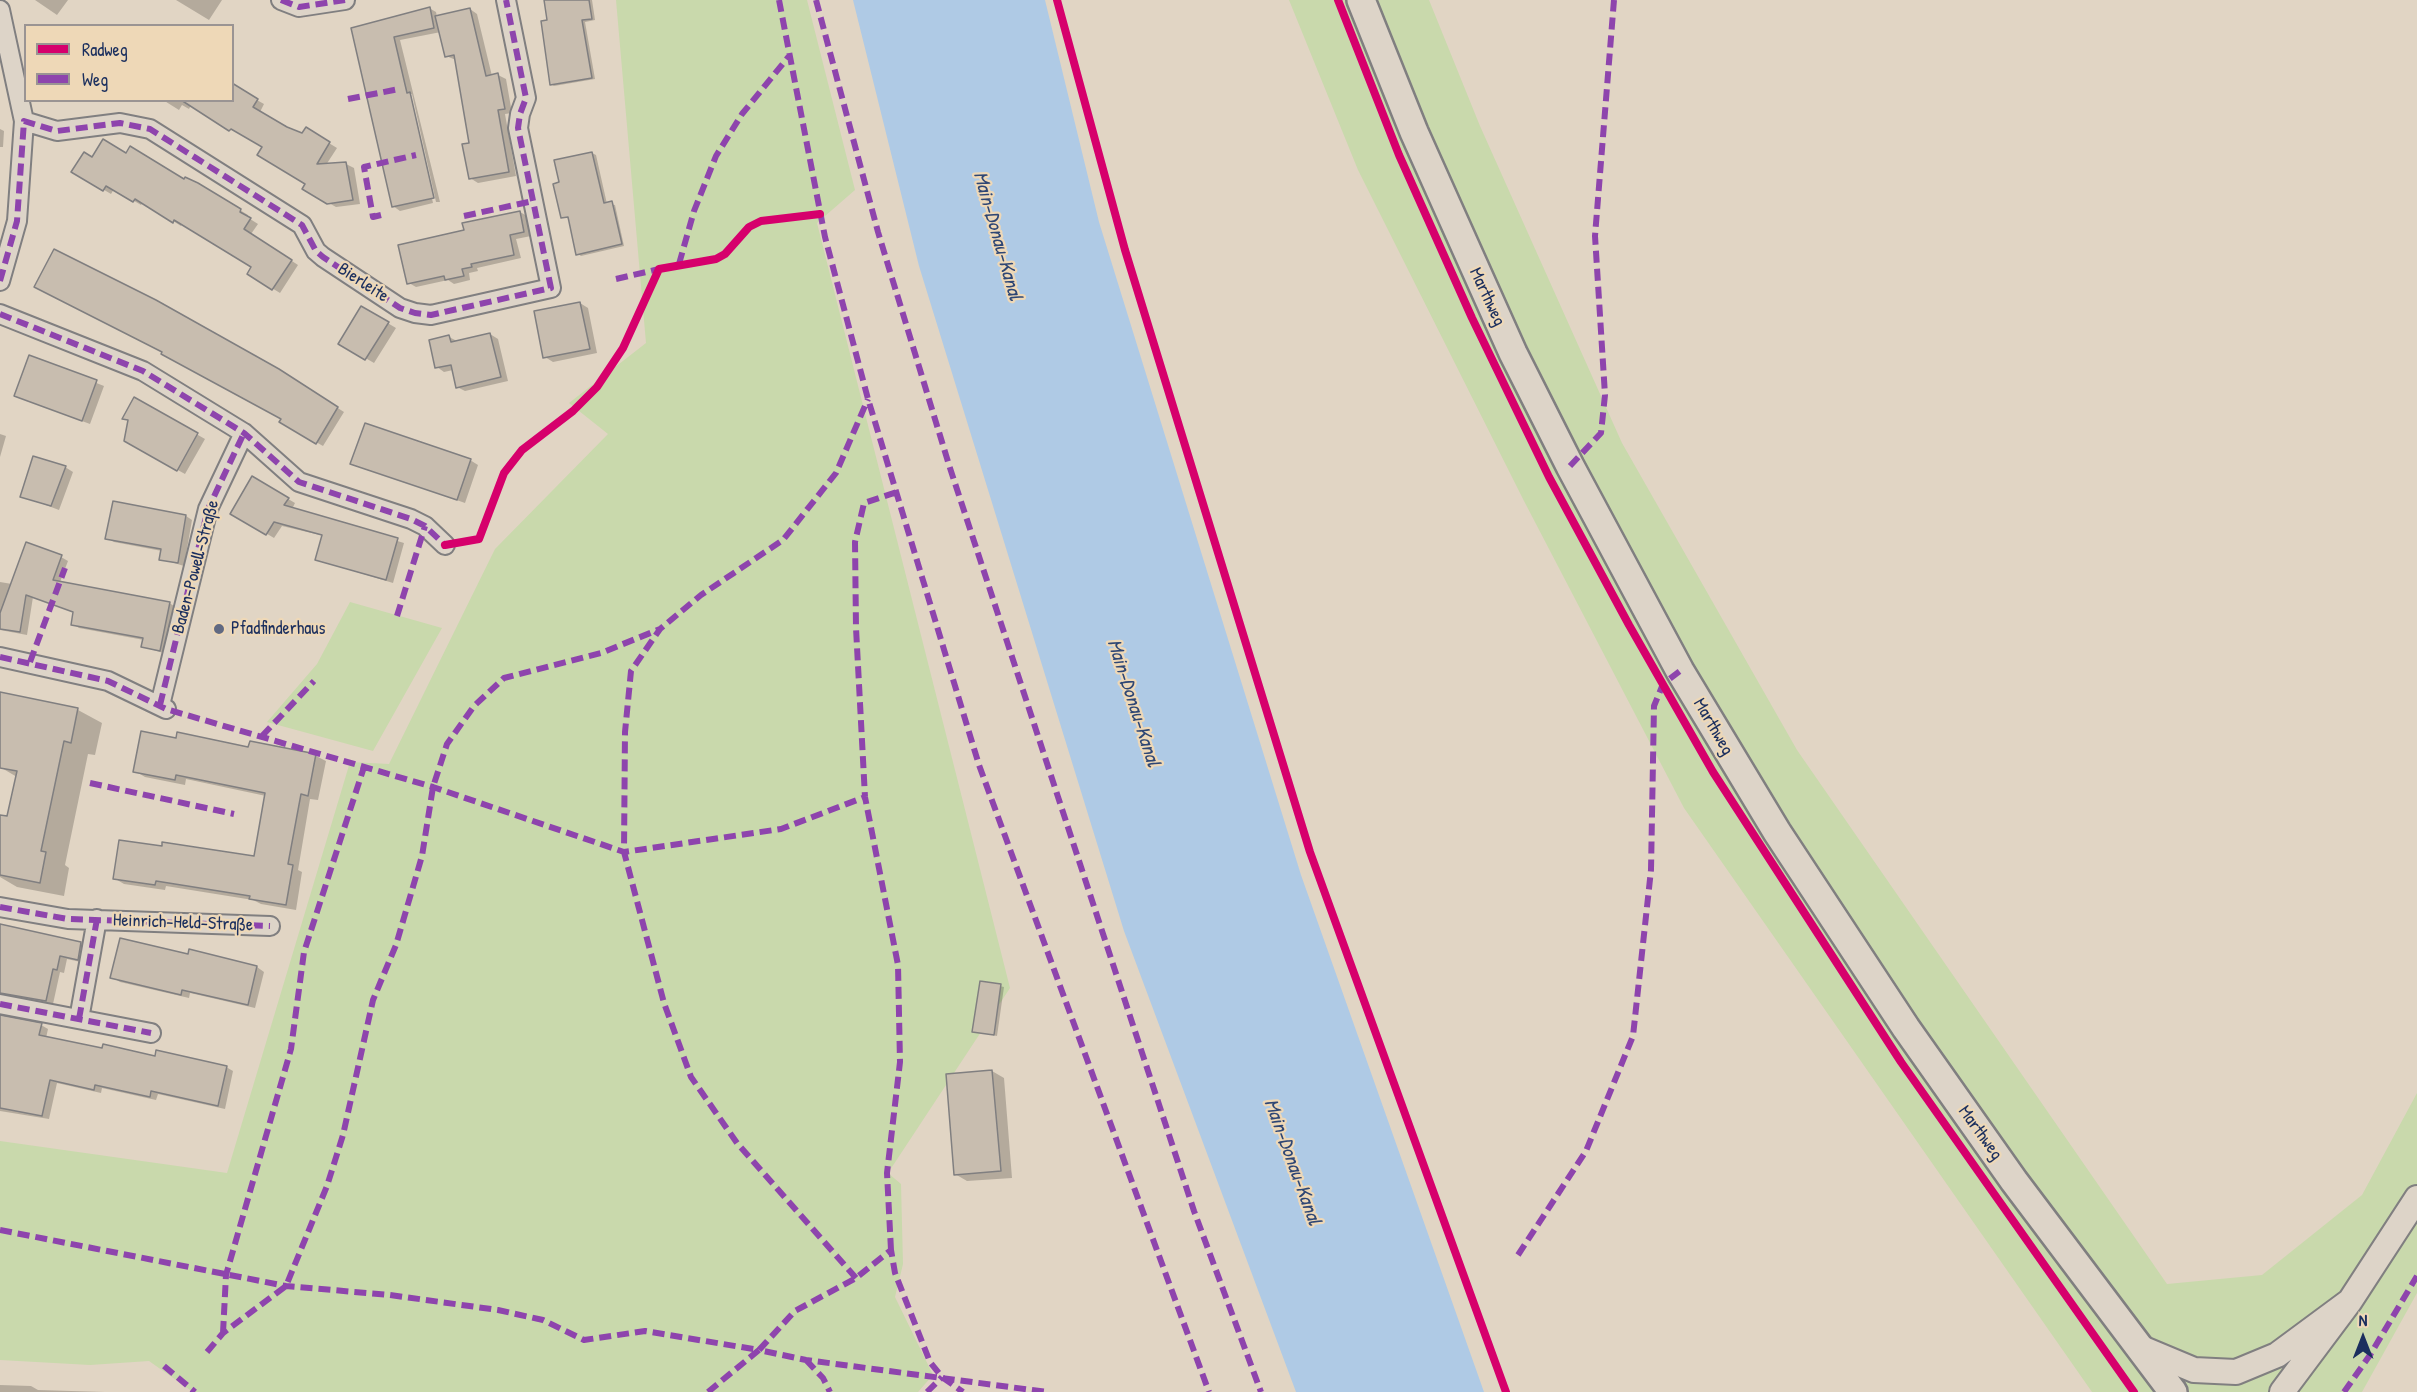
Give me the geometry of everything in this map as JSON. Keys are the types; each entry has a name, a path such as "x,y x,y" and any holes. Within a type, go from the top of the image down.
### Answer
{"main road":[{"name":"Marthweg","path":"1361,0 1414,132 1513,353 1580,487 1680,671 1776,832 1900,1019 2014,1181 2173,1392"}],"street":[{"path":"281,0 299,7 345,0"},
{"name":"Bierleite","path":"24,121 57,131 120,123 150,129 302,225 316,251 323,257 400,308 431,315 551,288 518,128 526,98 506,0"},
{"path":"0,10 24,121 17,221 0,281"},
{"path":"0,314 143,371 244,433 299,482 411,519 425,526 445,545"},
{"name":"Baden-Powell-Straße","path":"0,657 108,681 163,707 208,509 244,433"},
{"name":"Heinrich-Held-Straße","path":"0,907 68,919 270,926"},
{"name":"Heinrich-Held-Straße","path":"79,1019 97,919"},
{"path":"0,1004 151,1033"},
{"path":"2282,1392 2350,1301 2417,1198"},
{"path":"2139,1347 2194,1370 2236,1372 2277,1355 2350,1301"}],"green space":[{"path":"616,0 807,0 855,190 817,223 1010,988 888,1173 901,1184 903,1264 895,1297 933,1375 918,1392 193,1392 149,1361 90,1365 0,1360 0,1141 227,1173 350,762 389,764 495,549 608,434 569,403 646,343"},
{"path":"1289,0 1429,0 1480,126 1622,443 1797,750 2167,1284 2262,1275 2362,1195 2417,1093 2417,1293 2362,1392 2092,1392 1684,808 1524,501 1358,170"},
{"path":"350,602 442,628 373,751 267,722 317,664"}],"water":[{"name":"Main-Donau-Kanal","path":"853,0 1045,0 1099,222 1301,875 1484,1392 1296,1392 1124,931 919,266"}],"building":[{"path":"544,0 589,0 592,19 582,20 592,78 550,85 541,21 547,20"},
{"path":"430,7 434,28 394,37 407,93 410,92 434,198 392,207 351,28"},
{"path":"470,8 486,76 498,73 505,109 498,110 509,172 469,179 462,144 469,143 454,55 445,57 435,16"},
{"path":"234,84 258,99 253,107 287,127 302,133 306,127 330,142 317,164 346,162 353,200 327,204 302,189 305,184 257,155 262,147 231,129 229,131 184,102 234,102"},
{"path":"103,139 126,153 130,146 184,179 185,177 198,183 241,209 240,212 251,218 244,229 292,260 272,290 247,274 251,267 174,220 173,223 135,199 133,202 106,186 103,191 71,172 84,152 92,157"},
{"path":"592,152 604,203 612,201 622,244 576,255 568,217 561,218 553,184 559,182 554,160"},
{"path":"520,211 524,232 510,235 514,255 471,264 472,267 462,269 464,276 445,280 444,276 407,284 398,245 464,230 462,223"},
{"path":"54,249 156,300 279,369 338,407 316,444 279,422 281,419 161,354 162,352 34,287"},
{"path":"580,302 590,349 543,358 534,311"},
{"path":"361,306 389,322 365,360 338,344"},
{"path":"490,333 501,377 456,388 451,365 435,368 429,340 449,335 451,342"},
{"path":"29,355 97,380 82,421 14,396"},
{"path":"134,397 198,433 177,471 124,441 128,420 122,419"},
{"path":"365,423 471,459 457,500 350,464"},
{"path":"33,456 66,466 51,506 20,497"},
{"path":"252,476 289,498 284,505 398,538 386,580 315,560 322,535 274,522 266,535 230,514"},
{"path":"113,501 186,515 178,563 159,560 161,549 105,539"},
{"path":"26,542 62,555 53,580 170,602 160,651 141,647 143,638 71,625 73,612 26,595 20,632 0,629 0,613"},
{"path":"0,692 78,708 71,743 64,741 41,851 46,852 40,883 0,875 0,815 7,816 17,771 0,768"},
{"path":"141,731 176,738 177,732 248,747 250,741 316,754 308,796 301,794 288,864 293,865 286,905 249,899 250,896 156,881 155,885 113,879 119,840 162,846 162,842 254,856 265,793 176,775 175,780 133,772"},
{"path":"0,924 81,942 78,960 60,956 57,970 53,969 46,1001 0,993"},
{"path":"120,938 188,954 189,949 257,966 248,1005 182,990 181,995 110,978"},
{"path":"980,981 1001,984 994,1035 972,1032"},
{"path":"0,1015 42,1023 39,1035 102,1048 103,1044 155,1056 156,1050 227,1066 218,1106 151,1091 150,1097 95,1085 94,1090 50,1080 42,1116 0,1108"},
{"path":"992,1070 1001,1171 954,1175 946,1074"}],"marked path":[{"path":"281,0 299,7 345,0"},
{"path":"0,281 17,221 24,121 57,131 120,123 150,129 302,225 316,251 323,257 400,308 415,313 431,315 551,288 518,128 526,98 506,0"},
{"path":"779,0 825,237 868,399 979,765 1209,1392"},
{"path":"816,0 878,232 949,465 1194,1211 1261,1392"},
{"path":"1570,466 1601,433 1605,395 1595,236 1614,0"},
{"path":"679,264 694,211 716,156 742,114 790,55"},
{"path":"348,99 399,89"},
{"path":"381,215 373,217 364,167 416,155"},
{"path":"464,216 533,201"},
{"path":"616,279 659,269"},
{"path":"0,314 143,371 244,433 299,482 411,519 425,526 445,545 451,544"},
{"path":"856,1278 737,1143 691,1077 664,1003 624,852 625,732 631,671 660,629 701,595 783,540 836,473 868,399"},
{"path":"160,705 208,509 244,433"},
{"path":"891,1250 887,1173 900,1062 898,965 865,797 856,628 855,542 864,503 897,492"},
{"path":"397,616 425,526"},
{"path":"30,662 65,568"},
{"path":"207,1352 223,1333 286,1286 327,1186 343,1135 373,1000 396,945 422,856 433,787 447,744 474,706 504,678 601,653 660,629"},
{"path":"0,657 108,681 166,709 433,787 624,852 781,829 865,797"},
{"path":"1518,1255 1586,1151 1633,1036 1651,870 1654,706 1663,684 1680,671"},
{"path":"262,736 314,681"},
{"path":"223,1333 226,1275 291,1049 304,952 364,767"},
{"path":"90,783 234,814"},
{"path":"0,907 68,919 270,926"},
{"path":"79,1019 97,919"},
{"path":"0,1004 151,1033"},
{"path":"0,1230 286,1286 390,1295 498,1310 543,1320 584,1340 645,1331 759,1350 795,1311 856,1278 891,1250 895,1273 930,1362 942,1377 963,1392"},
{"path":"2344,1392 2370,1355 2417,1276"},
{"path":"708,1392 759,1350 806,1360 1047,1392"},
{"path":"806,1360 823,1378 830,1392"},
{"path":"164,1366 195,1392"},
{"path":"927,1392 942,1377"}],"cycle path":[{"path":"1057,0 1125,250 1310,852 1506,1392"},
{"path":"1338,0 1399,155 1472,318 1549,477 1629,625 1713,772 1901,1062 2134,1392"},
{"path":"445,545 479,539 504,473 522,450 573,411 597,387 623,348 659,269 716,259 725,254 749,227 761,221 820,214"}],"place":[{"name":"Pfadfinderhaus","path":"219,629"}]}
